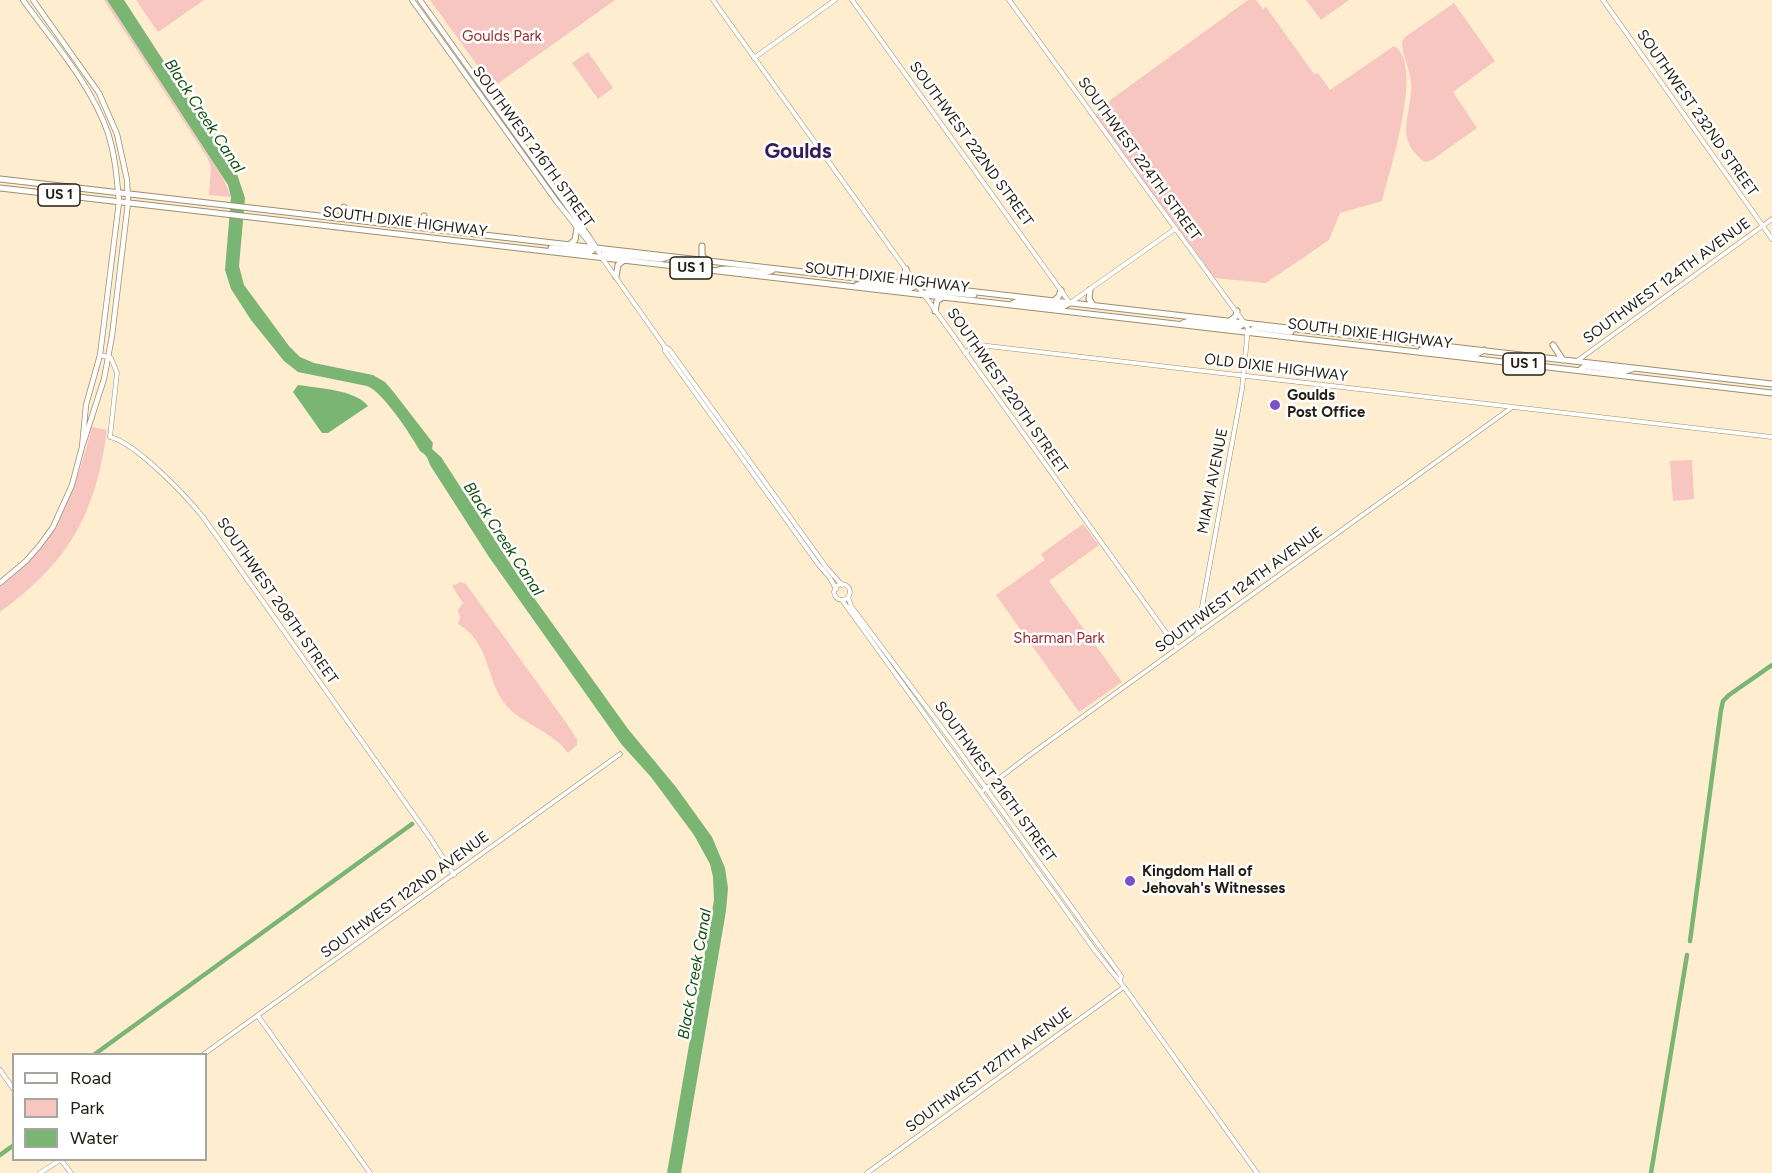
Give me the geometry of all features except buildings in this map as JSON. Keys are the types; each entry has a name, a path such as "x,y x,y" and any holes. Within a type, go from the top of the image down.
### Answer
{"highway":[{"name":"SOUTH DIXIE HIGHWAY","path":"0,179 1772,384"},
{"name":"SOUTH DIXIE HIGHWAY","path":"0,188 1772,393"},
{"path":"337,218 342,214 344,207"},
{"path":"417,227 422,224 424,216"},
{"path":"569,245 575,240 577,228"},
{"path":"434,229 434,238"},
{"path":"516,247 522,244 590,252 595,248"},
{"path":"702,246 702,256 707,261"},
{"path":"602,257 604,253 661,260 668,256"},
{"path":"616,277 618,265 624,260"},
{"path":"716,270 726,267 768,273 774,269 781,278"},
{"path":"898,283 906,269"},
{"path":"853,286 862,284 909,289 917,285"},
{"path":"1054,301 1061,290"},
{"path":"1090,290 1089,299 1093,305"},
{"path":"924,294 927,291 981,296 990,293"},
{"path":"935,311 937,302 943,297"},
{"path":"1008,304 1017,301 1062,307 1070,303 1079,312"},
{"path":"1230,321 1236,316 1237,311"},
{"path":"1179,324 1190,321 1239,327 1245,323"},
{"path":"1249,332 1255,328 1292,332 1298,329"},
{"path":"1547,358 1552,353 1553,345 1569,369"},
{"path":"1416,351 1430,349 1477,354 1484,350"},
{"path":"1580,370 1585,366 1625,371 1636,368"}],"main road":[{"path":"23,0 83,83 97,107 111,145 118,193 100,355 86,405 82,447"},
{"path":"0,583 26,561 53,527 68,497 109,356 128,203 121,151 106,109 93,84 33,0"},
{"name":"SOUTHWEST 216TH STREET","path":"412,0 588,244 595,248"},
{"name":"SOUTHWEST 216TH STREET","path":"420,0 602,257"}],"street":[{"name":"SOUTHWEST 220TH STREET","path":"713,0 1177,648"},
{"path":"754,58 835,0"},
{"name":"SOUTHWEST 222ND STREET","path":"852,0 1070,303"},
{"name":"SOUTHWEST 224TH STREET","path":"1009,0 1174,229 1237,311 1249,332"},
{"name":"SOUTHWEST 232ND STREET","path":"1603,0 1772,239"},
{"name":"SOUTHWEST 124TH AVENUE","path":"1577,361 1772,219"},
{"path":"1070,303 1174,229"},
{"name":"SOUTHWEST 216TH STREET","path":"602,257 665,347 674,355 826,567 842,585"},
{"name":"MIAMI AVENUE","path":"1197,634 1244,377 1249,332"},
{"name":"OLD DIXIE HIGHWAY","path":"965,353 973,346 988,346 1772,438"},
{"name":"SOUTHWEST 216TH STREET","path":"665,347 665,351 676,367 836,589"},
{"path":"100,355 109,356"},
{"name":"SOUTHWEST 208TH STREET","path":"109,356 115,364 117,373 110,437 131,449 154,467 197,510 403,799 454,875"},
{"name":"SOUTHWEST 124TH AVENUE","path":"981,792 1511,408"},
{"path":"842,585 850,592 848,597 842,600 835,596 836,589 842,585"},
{"name":"SOUTHWEST 216TH STREET","path":"848,597 851,606 1121,976 1120,982"},
{"name":"SOUTHWEST 216TH STREET","path":"842,600 1257,1173"},
{"path":"908,691 918,698 943,730"},
{"name":"SOUTHWEST 122ND AVENUE","path":"205,1053 620,754"},
{"name":"SOUTHWEST 127TH AVENUE","path":"867,1173 1124,987"},
{"path":"258,1016 370,1173"},
{"path":"0,1070 12,1087"},
{"path":"40,1173 58,1161"},
{"path":"61,1161 70,1173"}],"green space":[{"path":"104,0 107,0 223,178 231,197 209,195 211,167 207,157"},
{"path":"136,0 204,0 158,32"},
{"name":"Goulds Park","path":"430,0 615,0 493,87"},
{"path":"1248,0 1256,0 1263,9 1266,7 1314,74 1318,73 1330,90 1394,46 1403,56 1406,73 1406,95 1402,119 1382,201 1340,213 1329,240 1266,283 1215,278 1096,115 1098,109"},
{"path":"1306,0 1349,0 1321,20"},
{"path":"1454,3 1495,61 1453,92 1477,128 1432,160 1425,162 1409,144 1407,135 1411,83 1402,42 1405,37"},
{"path":"588,52 613,88 598,99 572,63"},
{"path":"92,427 107,430 95,487 75,534 45,574 0,612 0,585 19,569 49,534 70,495"},
{"path":"1692,460 1694,499 1673,501 1670,461"},
{"name":"Sharman Park","path":"1083,524 1099,545 1049,581 1122,682 1079,712 996,595 1045,560 1041,554"},
{"path":"460,582 466,584 577,739 577,745 568,753 553,738 517,715 502,700 481,649 468,631 458,624 460,618 458,610 463,603 452,586"}],"water":[{"name":"Black Creek Canal","path":"107,0 124,0 237,174 245,198 239,266 244,285 289,346 300,357 314,363 373,375 385,382 392,390 433,443 432,449 441,457 519,577 628,729 676,787 712,837 725,868 728,888 726,911 681,1173 667,1173 714,900 710,864 694,835 651,777 622,745 489,557 430,465 427,456 420,451 381,396 367,386 298,372 284,361 251,320 231,289 225,270 231,197 228,185"},
{"path":"298,385 346,393 355,396 368,406 328,433 322,433 293,392"}],"waterway":[{"path":"1690,941 1723,701 1772,665"},
{"path":"96,1053 412,824"},
{"path":"1651,1173 1687,955"},
{"path":"0,1155 12,1146"}],"place":[{"name":"Goulds Post Office","path":"1275,405"},
{"name":"Kingdom Hall of Jehovah's Witnesses","path":"1130,881"}],"district":[{"name":"Goulds","path":"798,152"}]}
